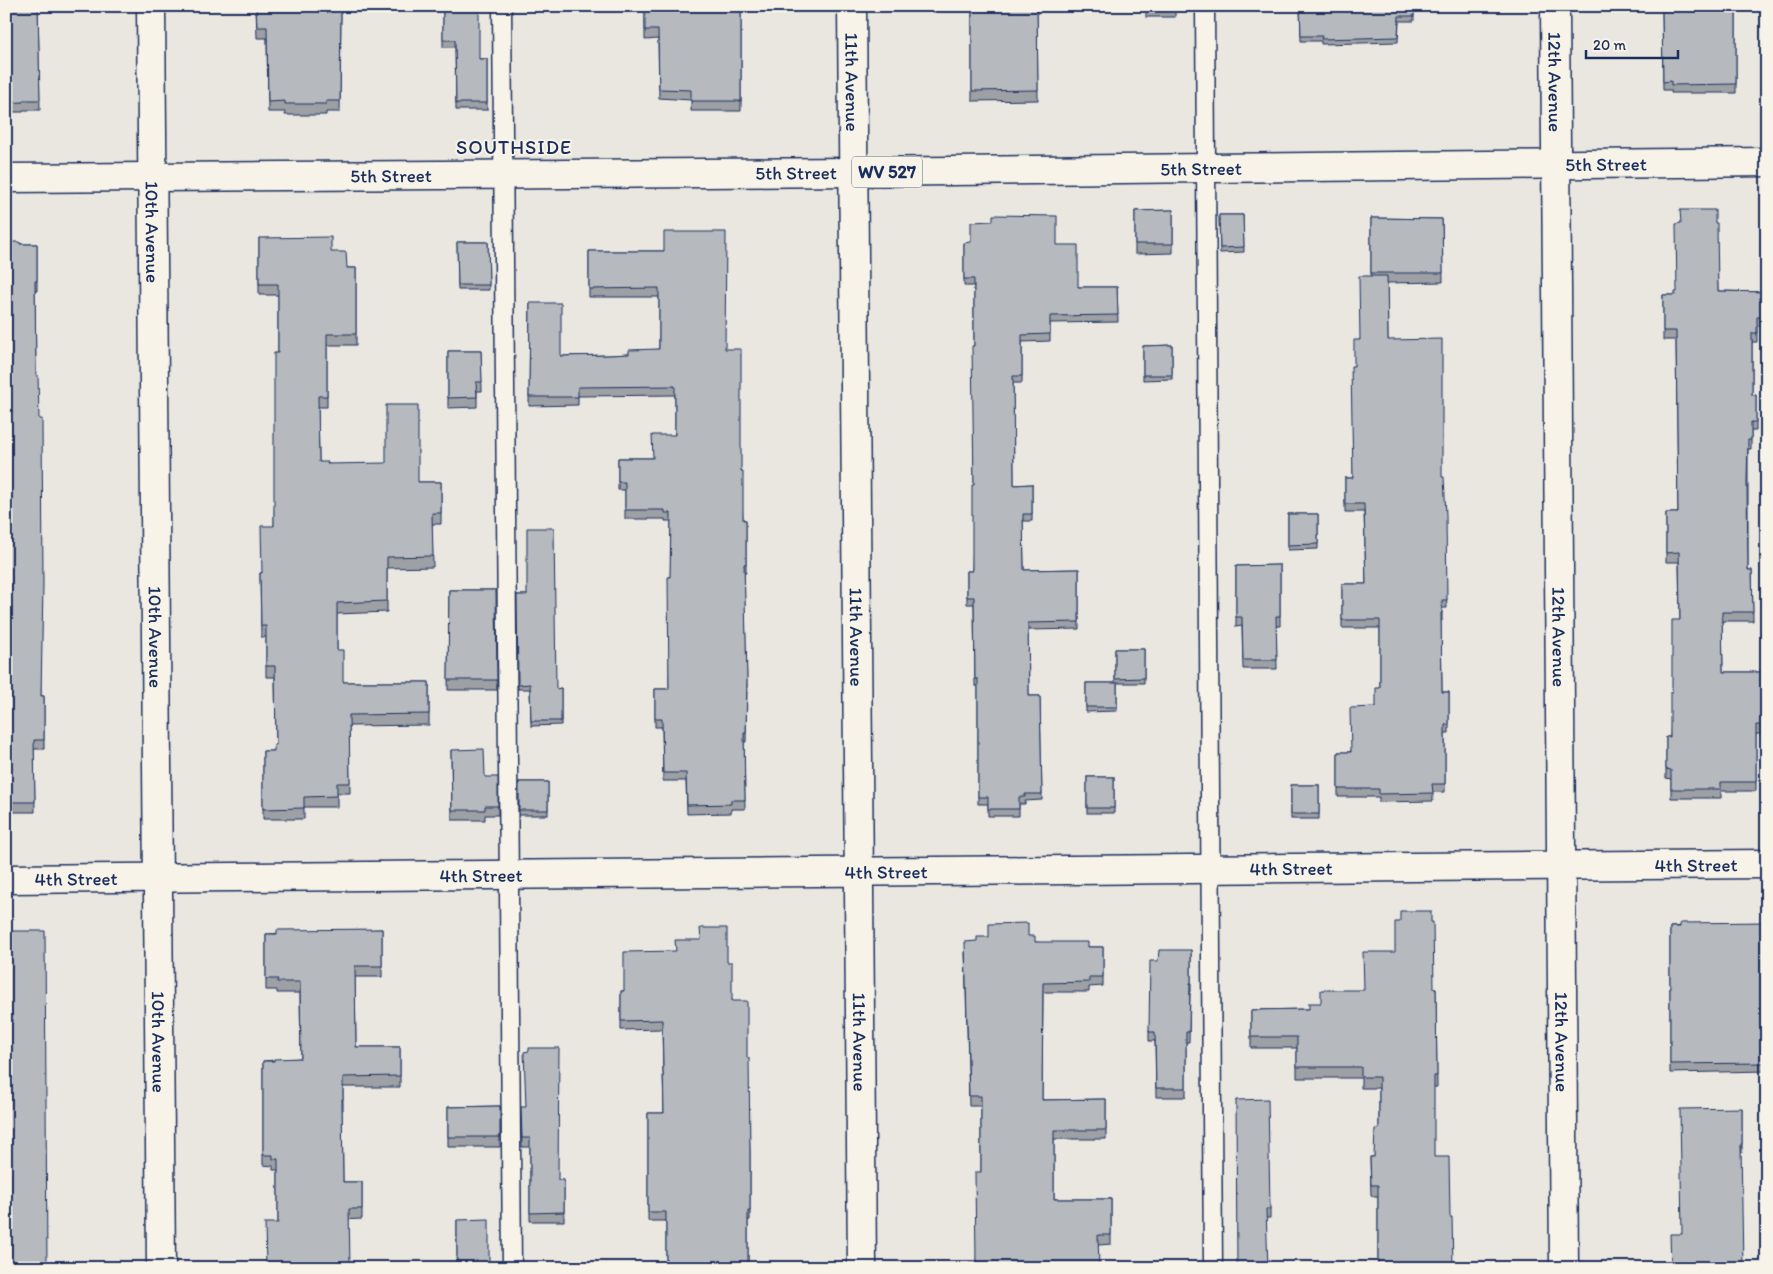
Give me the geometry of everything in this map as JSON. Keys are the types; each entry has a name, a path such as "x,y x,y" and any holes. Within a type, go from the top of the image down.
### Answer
{"street":[{"name":"10th Avenue","path":"151,6 161,1268"},
{"name":"11th Avenue","path":"852,6 862,1268"},
{"name":"12th Avenue","path":"1555,6 1564,1268"},
{"name":"5th Street","path":"6,178 854,172 1767,162"},
{"name":"4th Street","path":"6,879 1767,864"}],"lane":[{"path":"502,6 512,1268"},
{"path":"1205,6 1213,1268"}],"building":[{"path":"6,6 38,6 40,100 6,103"},
{"path":"256,6 341,6 340,101 326,101 326,104 285,104 285,101 268,102 267,27 257,27"},
{"path":"443,6 479,6 479,59 487,59 487,103 456,103 455,40 443,40"},
{"path":"645,6 741,6 741,101 691,101 691,90 659,89 658,30 645,30"},
{"path":"972,6 1037,6 1038,90 972,91"},
{"path":"1300,6 1414,6 1414,16 1399,16 1398,37 1321,39 1322,36 1301,36"},
{"path":"1662,6 1736,6 1736,84 1671,85 1671,81 1663,82"},
{"path":"1173,210 1173,244 1135,244 1135,211"},
{"path":"1680,210 1715,210 1715,223 1717,223 1718,291 1767,292 1767,317 1757,317 1757,333 1752,333 1752,395 1756,395 1756,422 1751,422 1751,440 1748,440 1747,481 1748,570 1752,570 1753,612 1722,612 1723,672 1764,672 1765,725 1756,725 1756,782 1721,782 1721,789 1671,789 1671,770 1666,769 1666,737 1670,737 1670,692 1672,692 1672,620 1680,620 1679,552 1666,553 1666,513 1678,513 1676,331 1663,331 1663,295 1675,295 1675,292 1677,292 1676,224 1681,223"},
{"path":"993,215 1057,216 1057,245 1078,245 1078,287 1117,287 1118,315 1050,316 1050,334 1022,335 1022,376 1013,376 1014,485 1032,484 1032,514 1023,514 1024,570 1079,569 1079,622 1028,623 1029,696 1040,696 1042,794 1025,794 1025,797 1019,797 1019,809 988,809 988,797 978,797 978,679 975,679 974,597 967,597 967,571 972,571 972,485 974,485 972,346 974,346 974,279 964,279 964,243 971,242 971,222 993,221"},
{"path":"1219,215 1243,215 1244,247 1220,248"},
{"path":"1371,218 1442,219 1443,273 1371,273"},
{"path":"664,232 726,232 725,349 741,349 741,471 743,471 743,520 746,520 746,564 744,564 747,677 746,733 744,733 745,800 731,800 731,804 687,805 686,773 663,773 662,719 655,719 655,689 669,689 668,577 670,577 671,513 665,513 665,510 625,510 625,482 618,482 618,458 653,458 652,435 675,435 675,386 578,387 578,397 529,397 530,303 561,303 561,356 629,354 629,350 659,349 659,288 589,289 589,251 664,251"},
{"path":"331,237 331,252 346,252 347,268 356,268 356,334 327,334 327,396 318,396 319,462 328,462 327,464 386,463 386,405 418,405 418,482 441,482 441,513 432,513 433,556 387,557 387,601 337,603 337,650 343,650 343,682 429,682 429,714 349,715 350,783 337,783 337,796 304,797 304,808 263,809 263,751 274,751 274,745 276,745 275,666 266,666 266,626 261,626 260,573 262,573 261,526 274,526 274,353 278,353 278,284 259,284 259,238"},
{"path":"6,242 37,244 37,281 35,281 36,375 38,375 39,419 42,419 43,584 41,696 44,696 44,740 34,740 35,802 6,802"},
{"path":"457,242 488,242 489,285 458,285"},
{"path":"1359,276 1387,276 1388,340 1442,339 1442,477 1444,477 1446,515 1447,600 1442,600 1441,613 1442,692 1449,692 1449,725 1445,725 1445,784 1432,784 1433,793 1379,794 1379,789 1338,789 1338,752 1351,752 1350,708 1376,707 1376,688 1380,688 1380,620 1342,620 1342,584 1366,584 1364,504 1345,504 1345,478 1353,478 1351,366 1354,366 1354,340 1360,340"},
{"path":"1172,345 1172,375 1143,375 1143,346"},
{"path":"448,351 481,351 482,382 476,382 477,397 448,398"},
{"path":"1288,514 1318,514 1318,544 1288,545"},
{"path":"527,528 554,528 556,689 561,688 561,721 531,721 530,684 518,685 517,595 527,595"},
{"path":"1280,565 1280,616 1276,616 1277,660 1243,660 1242,617 1236,617 1236,566"},
{"path":"449,590 496,590 497,680 448,680"},
{"path":"1115,649 1144,649 1144,678 1115,679"},
{"path":"1086,683 1117,683 1117,707 1086,707"},
{"path":"484,749 485,777 498,777 498,806 485,806 485,810 452,810 451,750"},
{"path":"1087,777 1114,777 1114,808 1087,808"},
{"path":"519,782 548,782 548,810 519,810"},
{"path":"1291,785 1319,785 1319,814 1291,814"},
{"path":"1400,911 1431,911 1431,922 1433,922 1437,1076 1434,1076 1434,1157 1449,1157 1453,1268 1376,1268 1376,1265 1378,1265 1378,1185 1371,1185 1370,1157 1374,1157 1375,1129 1379,1129 1379,1077 1361,1077 1361,1067 1297,1067 1297,1037 1251,1037 1251,1010 1309,1009 1309,1003 1321,1003 1321,990 1364,990 1363,952 1395,952 1395,922 1400,922"},
{"path":"1767,922 1767,1063 1670,1064 1670,927 1680,927 1680,923"},
{"path":"1028,923 1028,936 1035,936 1035,942 1088,942 1088,947 1103,947 1103,977 1089,977 1089,982 1043,983 1042,1100 1106,1099 1106,1130 1054,1130 1054,1199 1111,1199 1111,1235 1098,1235 1099,1268 970,1268 969,1263 976,1263 975,1172 981,1172 981,1096 969,1096 965,942 977,941 977,937 989,937 989,924"},
{"path":"700,928 727,928 727,962 732,962 732,1001 747,1001 750,1153 748,1268 683,1268 683,1262 666,1263 666,1212 648,1212 648,1113 664,1113 662,1020 621,1021 621,991 624,991 624,952 676,951 675,940 701,940"},
{"path":"382,929 382,966 355,966 356,1047 400,1047 400,1076 343,1077 343,1182 362,1182 362,1209 349,1209 350,1268 266,1268 265,1223 278,1223 278,1159 273,1159 273,1155 263,1155 263,1061 301,1058 300,982 277,982 278,979 266,979 266,934 277,934 277,930"},
{"path":"6,931 45,931 47,1268 6,1268"},
{"path":"1159,950 1191,950 1189,1032 1186,1032 1186,1088 1156,1088 1155,1032 1149,1032 1150,961 1158,961"},
{"path":"529,1048 559,1048 558,1180 564,1180 564,1212 530,1213 530,1138 522,1138 521,1107 526,1107 524,1052 529,1051"},
{"path":"1268,1099 1270,1209 1266,1209 1268,1268 1237,1268 1236,1100"},
{"path":"500,1106 500,1137 448,1137 448,1107"},
{"path":"1742,1108 1743,1268 1671,1268 1670,1234 1682,1234 1680,1109"},
{"path":"489,1219 489,1266 457,1267 457,1220"}],"district":[{"name":"SOUTHSIDE","path":"514,147"}]}
